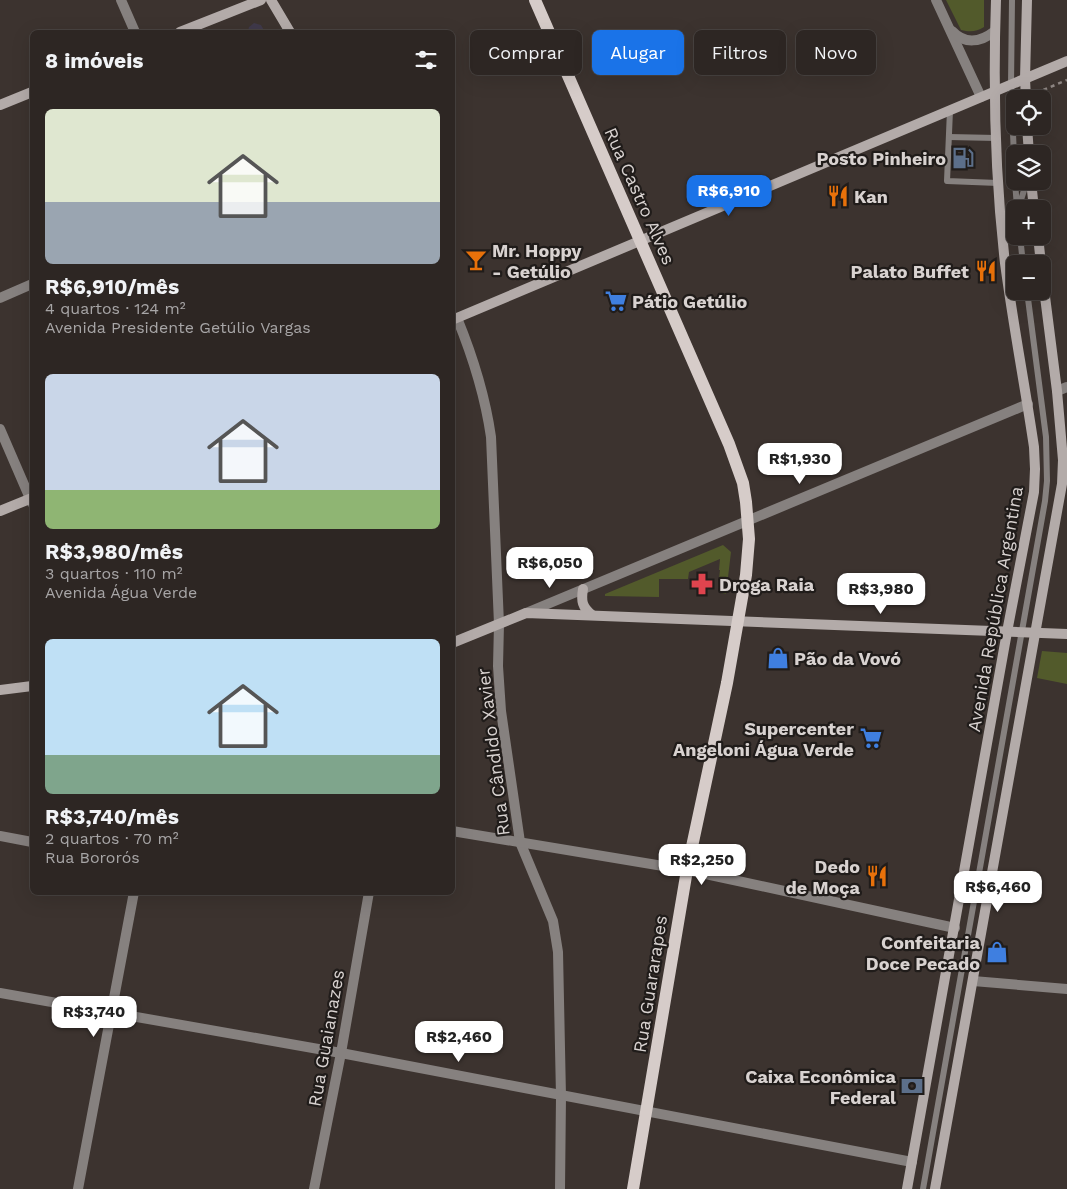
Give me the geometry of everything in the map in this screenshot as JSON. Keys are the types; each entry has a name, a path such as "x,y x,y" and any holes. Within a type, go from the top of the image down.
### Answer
{"main road":[{"name":"Rua Castro Alves","path":"535,0 736,464 743,483 748,520"},
{"name":"Rua Guararapes","path":"633,1189 687,870 739,621 746,575 749,539 748,520"}],"street":[{"path":"121,0 134,30"},
{"path":"185,30 261,0"},
{"path":"271,0 289,30"},
{"path":"936,0 981,97"},
{"name":"Avenida República Argentina","path":"907,1189 1034,492 1035,462 1006,264 998,183 996,138 996,0"},
{"path":"1027,0 1025,79 1028,90"},
{"path":"949,29 956,36 966,40 977,41 987,38 995,31"},
{"path":"455,317 640,241 1067,61"},
{"path":"0,105 30,93"},
{"path":"0,298 30,285"},
{"path":"935,1189 1062,484 1062,389 1047,300"},
{"name":"Rua Cândido Xavier","path":"455,319 478,372 489,422 493,458 499,624 499,689 520,842 553,921 558,952 561,1096 560,1189"},
{"path":"455,642 1028,404"},
{"path":"0,429 30,496"},
{"path":"0,511 30,501"},
{"path":"583,589 582,604 585,610 592,616"},
{"path":"526,613 1067,634"},
{"path":"0,690 30,686"},
{"path":"455,831 687,870 955,928"},
{"path":"0,836 30,842"},
{"path":"78,1189 133,895"},
{"name":"Rua Guaianazes","path":"314,1189 341,1054 368,895"},
{"path":"973,981 1067,990"},
{"path":"0,993 341,1054 912,1162"}],"lane":[{"path":"1012,0 1011,85 1014,145"},
{"path":"950,110 947,181 998,183"},
{"path":"949,138 996,138"},
{"path":"923,1189 1022,633 1047,481 1046,437 1028,300"}],"path":[{"path":"1044,90 1067,80"}],"shaded area":[{"path":"254,23 261,25 264,30 248,30"}],"green space":[{"path":"946,0 984,0 984,27 973,31 961,30"},
{"path":"723,545 731,552 726,594 722,593 718,588 720,559 689,572 688,579 659,579 659,597 605,596 605,594"},
{"path":"1042,651 1067,653 1067,684 1037,678"}],"place":[{"name":"Posto Pinheiro","path":"963,158"},
{"name":"Kan","path":"838,196"},
{"name":"Mr. Hoppy - Getúlio","path":"476,260"},
{"name":"Palato Buffet","path":"986,271"},
{"name":"Pátio Getúlio","path":"616,301"},
{"name":"Droga Raia","path":"702,584"},
{"name":"Pão da Vovó","path":"778,658"},
{"name":"Supercenter Angeloni Água Verde","path":"871,738"},
{"name":"Dedo de Moça","path":"877,876"},
{"name":"Confeitaria Doce Pecado","path":"997,952"},
{"name":"Caixa Econômica Federal","path":"912,1086"}]}
